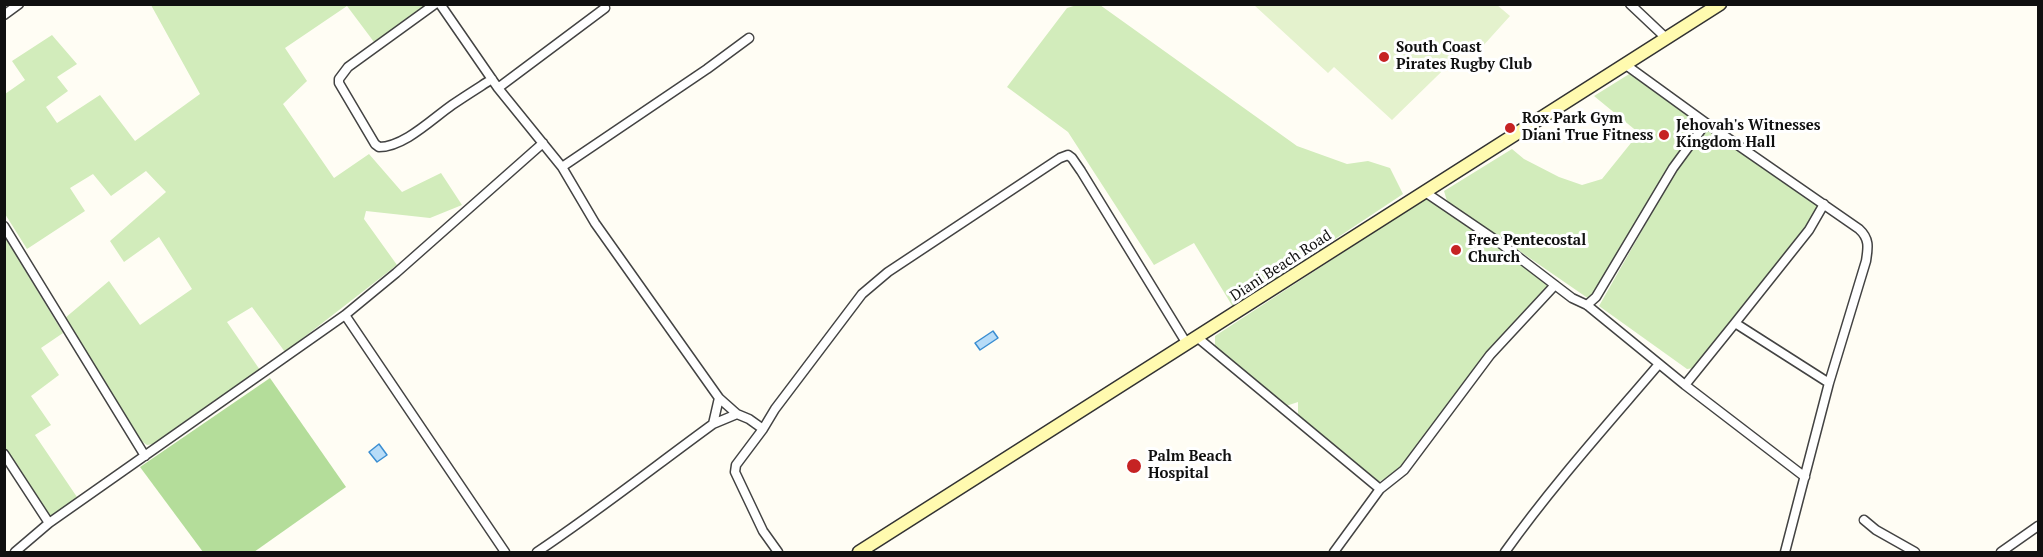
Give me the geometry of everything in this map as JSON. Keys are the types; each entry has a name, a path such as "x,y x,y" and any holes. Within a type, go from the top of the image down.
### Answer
{"main road":[{"name":"Diani Beach Road","path":"859,552 1720,4"}],"street":[{"path":"4,15 19,4"},
{"path":"435,4 348,68 339,79 339,83 375,144 379,147 389,146 417,131 492,79"},
{"path":"440,4 498,88 562,167 595,223 719,398 737,414 763,429"},
{"path":"1630,4 1666,38"},
{"path":"498,88 604,8"},
{"path":"562,167 749,38"},
{"path":"1626,65 1824,204 1863,232 1867,238 1869,247 1829,383 1785,552"},
{"path":"1587,305 1596,297 1673,168 1706,123"},
{"path":"15,552 49,523 345,315 543,143"},
{"path":"778,552 763,531 735,472 736,465 795,383 862,294 870,287 888,272 1060,158 1068,155 1081,171 1192,341 1380,489"},
{"path":"1425,192 1500,243 1572,298 1587,305 1805,477"},
{"path":"1686,385 1809,230 1824,204"},
{"path":"4,226 145,456"},
{"path":"1334,552 1380,489 1404,470 1490,355 1555,285"},
{"path":"345,315 505,552"},
{"path":"1735,323 1829,383"},
{"path":"1506,552 1523,527 1659,364"},
{"path":"713,424 719,398"},
{"path":"537,552 574,528 713,424 737,414"},
{"path":"4,454 49,523"},
{"path":"1864,520 1876,530 1915,552"},
{"path":"2001,552 2038,526"}],"green space":[{"name":"South Coast Pirates Rugby Club","path":"1496,4 1510,16 1482,47 1474,40 1392,120 1334,67 1328,73 1254,5"},
{"path":"151,5 426,5 374,42 347,6 285,48 307,81 283,104 334,178 369,154 402,192 441,173 462,205 430,218 366,211 364,219 397,265 285,352 252,307 227,322 260,370 159,443 147,445 137,438 65,318 109,281 140,325 192,289 159,237 124,262 110,241 166,192 146,171 111,196 93,174 70,188 85,211 27,249 5,214 5,94 25,80 12,61 52,35 77,64 57,77 68,91 46,107 57,123 100,95 135,141 200,94"},
{"path":"1077,5 1100,5 1297,146 1347,164 1368,161 1390,168 1403,194 1233,307 1194,243 1154,265 1068,132 1007,87 1067,8"},
{"path":"1634,71 1699,124 1673,161 1589,299 1447,201 1444,191 1512,149 1524,159 1559,177 1582,185 1602,179 1639,133 1594,96"},
{"path":"1707,127 1819,206 1776,269 1694,368 1687,369 1599,306 1677,169"},
{"path":"1428,197 1550,285 1401,471 1378,482 1298,415 1298,402 1286,406 1215,348 1215,336"},
{"path":"5,237 63,333 41,348 59,375 31,396 51,425 35,435 79,500 51,518 5,449"},
{"path":"270,378 346,487 254,552 203,552 140,467"}],"water":[{"path":"993,331 998,338 980,350 975,343"},
{"path":"379,444 387,455 377,462 369,452"}],"place":[{"name":"South Coast Pirates Rugby Club","path":"1384,57"},
{"name":"Rox Park Gym Diani True Fitness","path":"1510,128"},
{"name":"Jehovah's Witnesses Kingdom Hall","path":"1664,135"},
{"name":"Free Pentecostal Church","path":"1456,250"},
{"name":"Palm Beach Hospital","path":"1134,466"}]}
